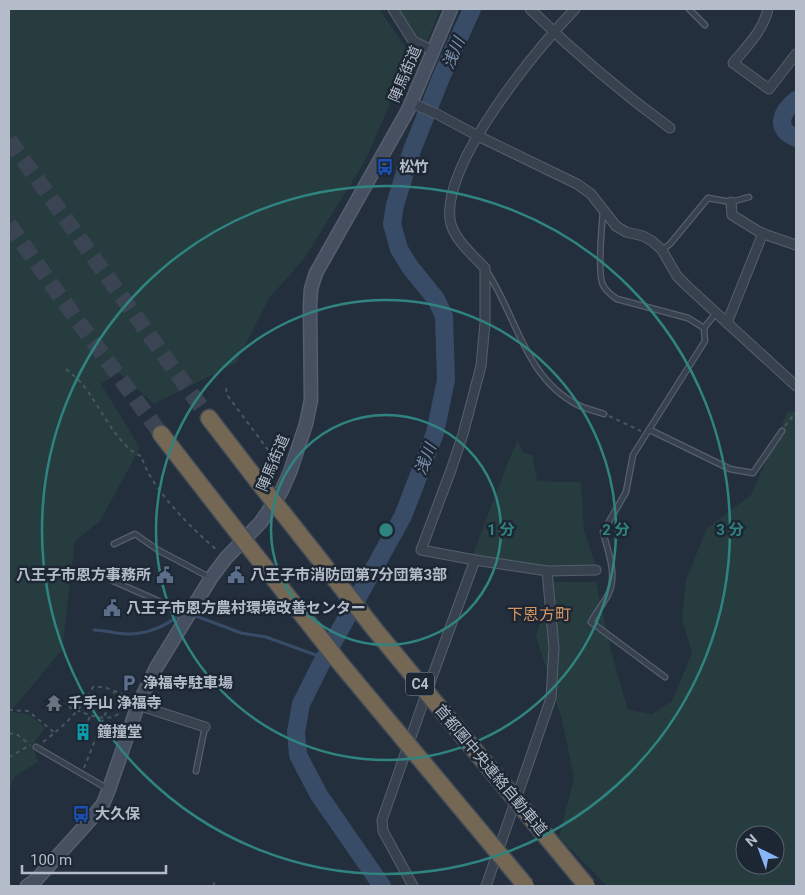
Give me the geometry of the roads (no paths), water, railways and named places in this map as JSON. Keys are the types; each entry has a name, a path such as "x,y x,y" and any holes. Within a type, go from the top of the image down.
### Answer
{"highway":[{"name":"首都圏中央連絡自動車道","path":"209,418 376,631 587,886"},
{"path":"161,434 340,663 526,886"}],"main road":[{"name":"陣馬街道","path":"27,886 36,880 91,819 102,804 110,789 138,705 156,668 211,578 226,558 269,511 281,492 290,472 306,424 311,400 310,306 311,289 316,273 414,104 433,51 451,9"}],"street":[{"path":"393,9 413,41 433,51"},
{"path":"530,9 634,102 670,128"},
{"path":"575,9 554,32 498,102 456,179 451,202 450,220 452,229 459,239 485,268 486,323 481,366 463,434 452,470 421,550 548,571 596,570"},
{"path":"768,9 766,19 760,30 733,63 769,89 796,54"},
{"path":"414,104 577,184 591,194 616,226 626,232 643,236 662,250 677,276 796,386"},
{"path":"732,202 732,214 763,233 796,245"},
{"path":"727,323 763,233"},
{"path":"413,886 383,831 382,820 447,633 475,560"},
{"path":"486,886 551,698 554,648 548,571"},
{"path":"138,705 205,726"}],"lane":[{"path":"689,9 705,25"},
{"path":"662,250 670,244 708,198 732,202 749,197"},
{"path":"604,211 600,240 601,283 608,292 617,298 688,318 704,328"},
{"path":"485,268 500,293 531,359 549,382 565,397 579,406 604,414"},
{"path":"665,677 591,622 609,594 612,582 612,572 603,532 626,492 633,455 705,341 704,328 716,313"},
{"path":"649,432 730,469 753,473 782,431"},
{"path":"114,544 135,534 158,550 211,578"},
{"path":"111,580 188,614"},
{"path":"196,771 205,726"},
{"path":"36,747 110,789"}],"waterway":[{"name":"浅川","path":"382,886 319,795 298,755 296,732 301,704 403,516 435,433 446,380 444,316 436,299 410,267 399,249 392,224 395,205 412,150 442,75 472,9"},
{"path":"796,100 787,110 782,120 785,130 796,138"},
{"path":"94,630 135,634 160,627 182,613"},
{"path":"196,616 241,633 266,637 324,658"}],"tunnel":[{"path":"9,140 209,418"},
{"path":"9,224 161,434"}],"place":[{"name":"松竹","path":"385,167"},
{"name":"八王子市恩方事務所","path":"165,575"},
{"name":"八王子市消防団第7分団第3部","path":"236,575"},
{"name":"八王子市恩方農村環境改善センター","path":"112,608"},
{"name":"浄福寺駐車場","path":"129,683"},
{"name":"千手山 浄福寺","path":"54,703"},
{"name":"鐘撞堂","path":"83,732"},
{"name":"大久保","path":"81,814"}],"district":[{"name":"下恩方町","path":"539,614"}]}
